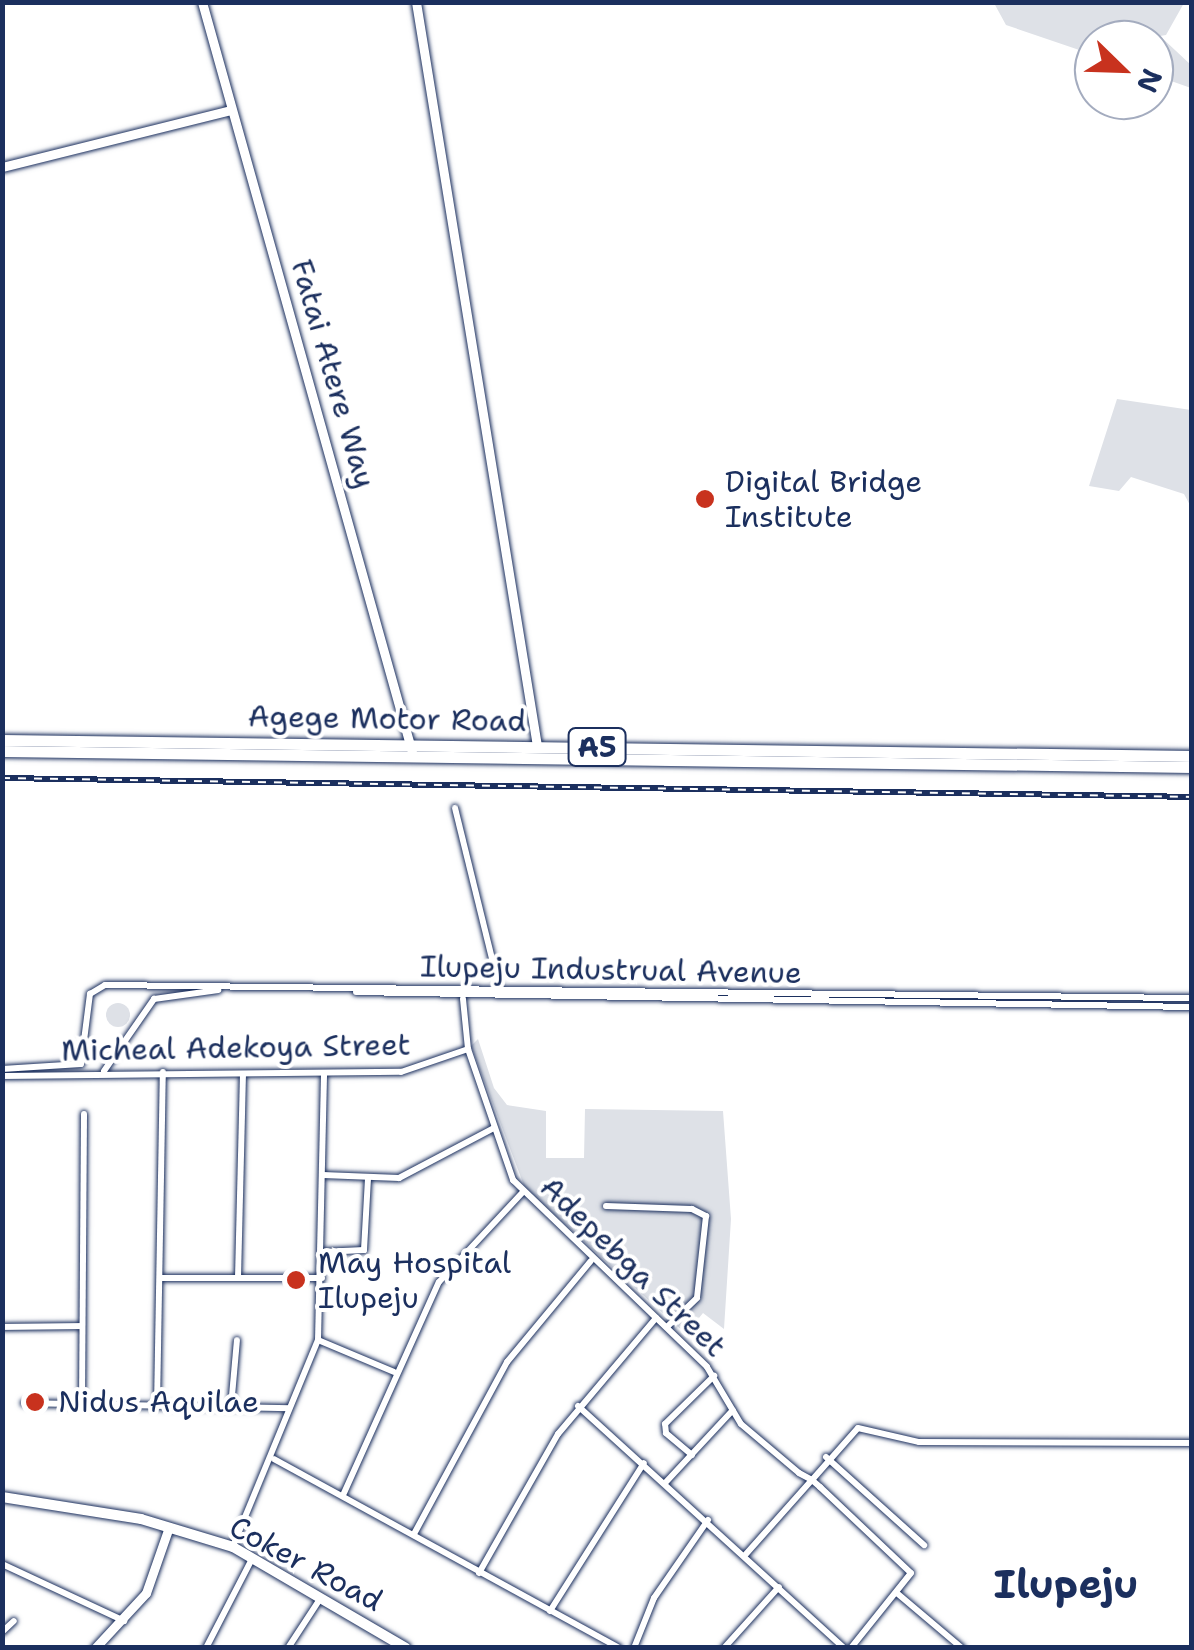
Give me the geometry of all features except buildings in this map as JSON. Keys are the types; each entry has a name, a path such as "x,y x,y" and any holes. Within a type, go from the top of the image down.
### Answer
{"highway":[{"name":"Agege Motor Road","path":"2,740 1192,756"},
{"name":"Agege Motor Road","path":"2,751 1192,767"}],"main road":[{"name":"Coker Road","path":"2,1497 169,1527 233,1547 406,1648"}],"street":[{"name":"Fatai Atere Way","path":"202,2 413,745 412,759"},
{"path":"416,2 538,746"},
{"path":"2,167 230,110"},
{"path":"455,808 500,991"},
{"name":"Ilupeju Industrual Avenue","path":"87,1051 90,994 105,985 1192,998"},
{"name":"Ilupeju Industrual Avenue","path":"104,1071 154,999 168,992 1192,1007"},
{"name":"Adepebga Street","path":"463,998 468,1049 494,1128 522,1193 591,1261 667,1327 714,1376 734,1410 814,1477 911,1573 898,1594"},
{"name":"Micheal Adekoya Street","path":"2,1072 401,1072 468,1049"},
{"name":"Micheal Adekoya Street","path":"2,1072 77,1067 87,1051"},
{"path":"157,1406 163,1072"},
{"path":"238,1278 243,1073"},
{"path":"233,1547 274,1459 288,1408 318,1340 324,1074"},
{"path":"82,1402 84,1114"},
{"path":"323,1175 368,1178 411,1174 494,1128"},
{"path":"322,1252 364,1250 368,1178"},
{"path":"344,1493 394,1372 439,1282 522,1193"},
{"path":"606,1206 692,1209 706,1216 699,1291 667,1327"},
{"path":"414,1534 506,1362 591,1261"},
{"path":"160,1278 322,1278"},
{"path":"479,1573 578,1406 656,1318"},
{"path":"2,1327 82,1326"},
{"path":"231,1406 237,1340"},
{"path":"318,1340 394,1372"},
{"path":"692,1455 664,1429 714,1376"},
{"path":"24,1403 288,1408"},
{"path":"578,1406 847,1648 898,1594 962,1648"},
{"path":"666,1482 734,1410"},
{"path":"746,1554 814,1477 826,1457 858,1428 919,1442 1192,1444"},
{"path":"826,1457 924,1544"},
{"path":"274,1459 344,1493 479,1573 620,1648"},
{"path":"550,1612 644,1463"},
{"path":"634,1648 662,1584 708,1520"},
{"path":"95,1648 124,1621 146,1592 169,1527"},
{"path":"206,1648 252,1558"},
{"path":"2,1564 124,1621"},
{"path":"724,1648 779,1587"},
{"path":"288,1648 320,1599"},
{"path":"2,1632 14,1620"}],"shaded area":[{"path":"994,3 1184,3 1174,21 1074,20 1074,48 1006,25"},
{"path":"1174,49 1191,65 1191,88 1174,82"},
{"path":"1117,399 1191,410 1191,507 1184,494 1131,477 1119,491 1089,486"},
{"path":"118,1003 127,1006 127,1024 118,1027 109,1024 106,1015 109,1006"},
{"path":"478,1039 494,1088 507,1105 546,1111 546,1158 584,1158 585,1109 723,1111 731,1219 724,1329 703,1313 686,1334 525,1188 471,1046"}],"railway":[{"path":"2,778 1192,797"}],"place":[{"name":"Digital Bridge Institute","path":"705,499"},
{"name":"May Hospital Ilupeju","path":"296,1280"},
{"name":"Nidus Aquilae","path":"35,1402"}],"district":[{"name":"Ilupeju","path":"1066,1584"}]}
